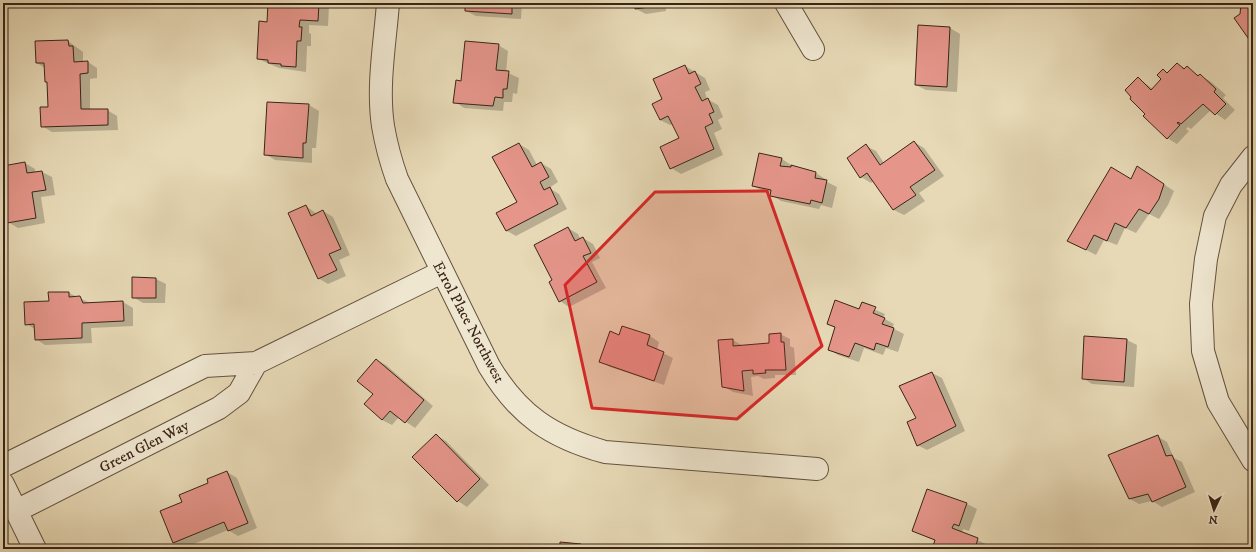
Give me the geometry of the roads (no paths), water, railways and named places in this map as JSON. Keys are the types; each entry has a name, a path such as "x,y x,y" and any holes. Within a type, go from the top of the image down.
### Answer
{"street":[{"name":"Errol Place Northwest","path":"388,3 381,82 383,124 387,150 397,180 442,272 501,385 522,410 553,433 578,445 605,452 817,469"},
{"path":"786,3 812,50"},
{"path":"1253,157 1231,185 1215,216 1206,259 1202,304 1203,351 1218,402 1253,460"},
{"path":"3,466 205,366 256,363 442,272"},
{"name":"Green Glen Way","path":"16,511 219,408 239,393 256,363"},
{"path":"3,484 35,549"}]}
